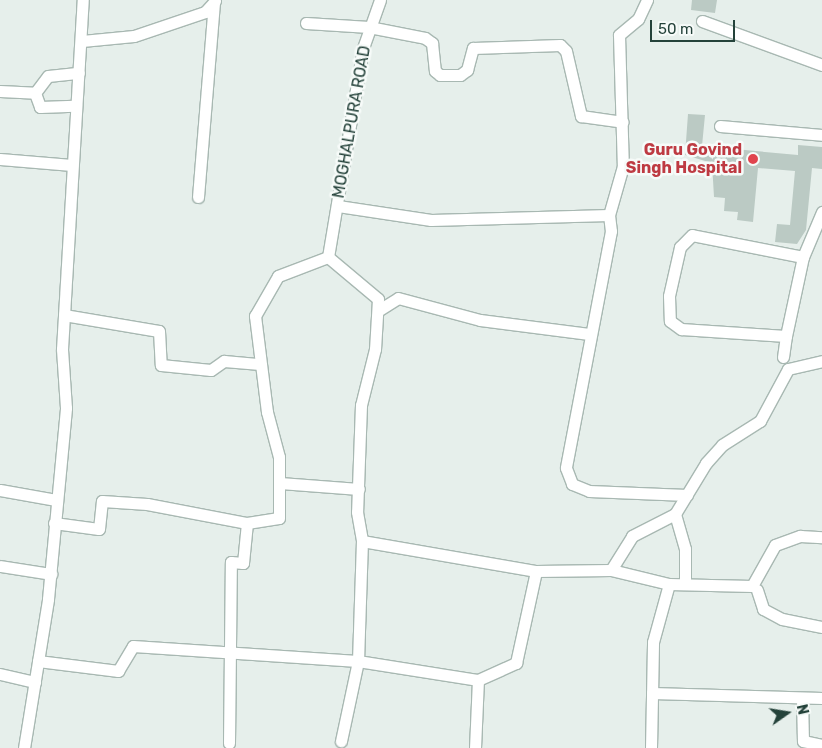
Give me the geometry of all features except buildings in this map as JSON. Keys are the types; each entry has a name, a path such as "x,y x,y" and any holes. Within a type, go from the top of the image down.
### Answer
{"street":[{"path":"24,748 51,574 56,500 66,408 64,315 74,106 82,41 83,0"},
{"name":"MOGHALPURA ROAD","path":"329,252 369,27 380,0"},
{"path":"647,0 638,19 619,35 623,166 609,215 610,231 589,334 566,468 572,484 588,491 687,495"},
{"path":"82,41 134,36 205,12 215,2"},
{"path":"198,196 215,2"},
{"path":"702,21 822,65"},
{"path":"306,23 369,27 432,43 434,71 440,75 460,75 467,70 473,48 560,45 566,51 581,116 623,122"},
{"path":"35,93 48,76 78,73"},
{"path":"0,91 35,93"},
{"path":"35,93 40,107 74,106"},
{"path":"720,126 822,135"},
{"path":"0,159 72,165"},
{"path":"338,206 431,220 609,215"},
{"path":"783,358 803,257 822,212"},
{"path":"786,336 681,329 670,321 669,296 680,247 692,235 803,257"},
{"path":"54,523 99,529 102,501 147,504 247,523 279,518 280,457 260,364 255,316 261,298 284,271 329,252 375,293 379,310 374,357 361,404 359,489 362,541 358,661 341,741"},
{"path":"379,310 398,298 480,320 589,334"},
{"path":"64,315 159,331 161,364 211,370 224,361 260,364"},
{"path":"611,570 632,536 675,514 722,445 760,421 788,369 822,361"},
{"path":"280,483 359,489"},
{"path":"0,490 56,500"},
{"path":"675,514 685,549 686,584"},
{"path":"229,743 228,655 231,562 243,563 247,523"},
{"path":"362,541 536,571 611,570 670,584 752,586 775,545 800,536 822,537"},
{"path":"0,566 51,574"},
{"path":"38,661 118,671 133,646 228,655 358,661 478,680 516,663 536,571"},
{"path":"652,748 653,642 670,584"},
{"path":"757,590 763,609 782,619 822,627"},
{"path":"0,674 35,682"},
{"path":"475,748 478,680"},
{"path":"652,693 822,698"},
{"path":"802,698 803,742 822,745"}],"place":[{"name":"Guru Govind Singh Hospital","path":"753,159"}]}
